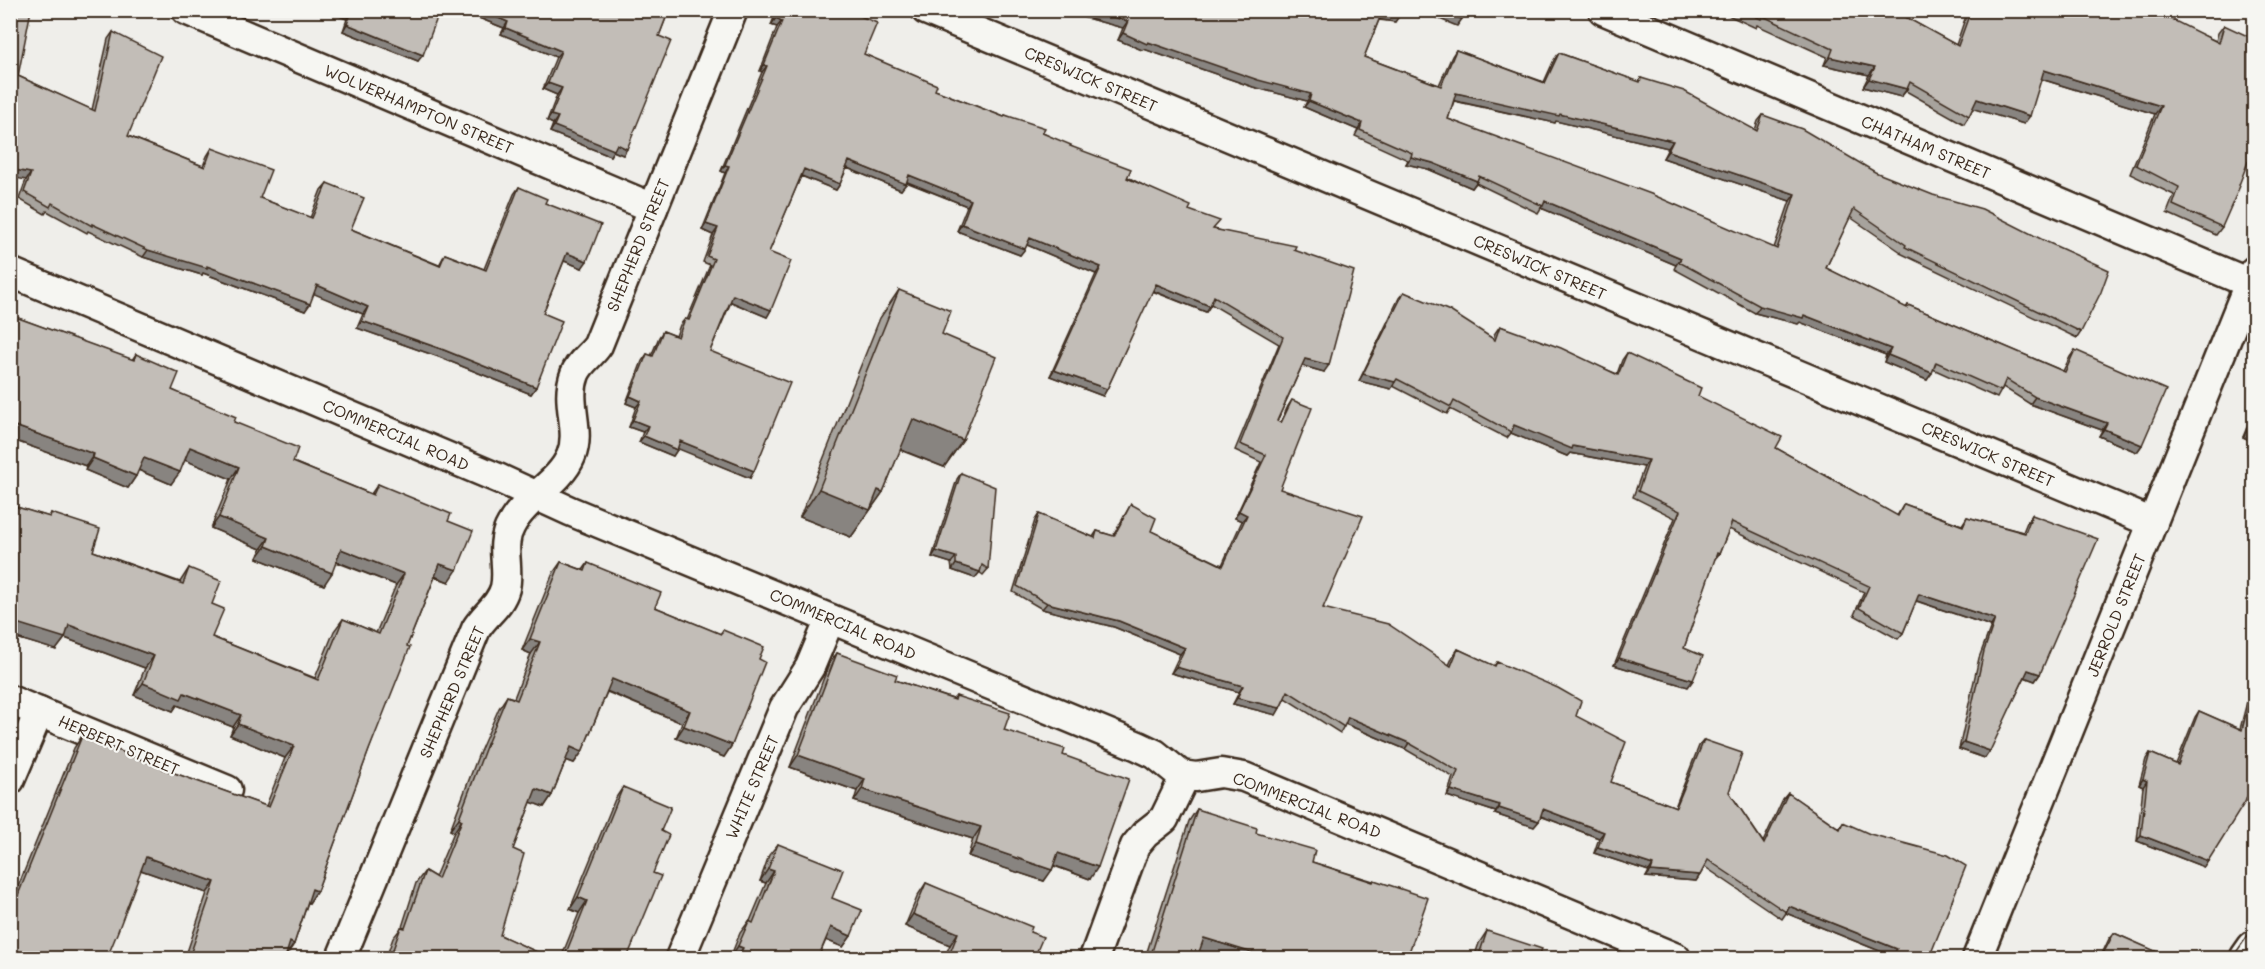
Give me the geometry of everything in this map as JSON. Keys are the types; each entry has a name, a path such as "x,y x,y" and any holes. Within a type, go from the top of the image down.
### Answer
{"highway":[{"path":"2247,958 2254,948"}],"street":[{"name":"WOLVERHAMPTON STREET","path":"186,10 653,208"},
{"name":"SHEPHERD STREET","path":"341,958 476,629 497,606 502,596 506,583 505,547 508,530 520,511 561,471 572,453 574,438 570,400 572,381 578,368 597,345 733,10"},
{"name":"CRESWICK STREET","path":"926,10 2153,523"},
{"name":"CHATHAM STREET","path":"1603,10 2252,277"},
{"name":"COMMERCIAL ROAD","path":"10,272 830,619 1138,746 1155,754 1174,771 1185,776 1221,774 1244,777 1676,958"},
{"name":"JERROLD STREET","path":"1977,958 2252,277"},
{"name":"WHITE STREET","path":"680,958 784,708 810,667 830,619"},
{"name":"HERBERT STREET","path":"10,700 227,790"},
{"path":"10,780 39,712"},
{"path":"1094,958 1135,846 1145,834 1164,819 1185,776"}],"building":[{"path":"10,10 31,10 18,76 95,111 113,32 161,56 128,136 205,167 212,148 271,170 260,198 312,218 327,183 364,198 351,229 440,266 445,254 486,270 519,187 547,199 545,203 601,225 587,261 567,253 543,313 562,321 536,387 444,350 362,321 368,307 317,285 310,304 207,266 207,268 148,250 92,224 92,226 52,203 50,207 24,192 31,173 10,169"},
{"path":"347,10 440,10 423,55 347,24 352,12"},
{"path":"480,10 669,10 659,36 671,41 627,149 617,144 614,150 554,126 558,117 551,115 562,88 548,83 561,51 506,28 508,22"},
{"path":"779,10 846,10 877,23 864,54 937,85 935,90 1004,117 1005,115 1045,128 1042,133 1131,169 1127,178 1191,206 1189,210 1220,221 1213,229 1296,246 1294,250 1354,271 1329,365 1305,359 1277,421 1281,423 1292,400 1312,408 1280,489 1363,516 1323,608 1388,624 1451,666 1458,649 1495,666 1497,662 1558,688 1581,701 1576,716 1626,742 1611,782 1676,807 1704,740 1742,753 1729,792 1764,844 1788,793 1840,829 1843,822 1870,834 1948,855 1966,866 1929,958 1893,958 1897,949 1789,906 1786,912 1708,860 1700,875 1651,871 1653,865 1598,847 1604,832 1543,809 1539,821 1499,808 1500,805 1451,790 1458,771 1409,743 1348,717 1344,727 1288,691 1280,708 1237,698 1243,686 1176,667 1185,648 1119,621 1047,603 1017,586 1039,514 1095,538 1097,531 1114,536 1131,504 1156,518 1151,531 1223,566 1247,515 1239,511 1266,455 1240,444 1283,337 1214,296 1210,306 1156,284 1107,389 1054,370 1101,267 1030,238 1025,249 962,224 971,200 909,175 906,184 849,161 840,184 804,169 769,252 791,261 771,310 733,295 710,351 790,383 754,471 680,441 677,450 644,436 648,426 633,420 641,401 630,396 647,354 653,356 663,331 678,337 685,319 689,320 714,259 707,256 718,228 706,224 729,166 725,165 767,66 764,65 782,21 776,18"},
{"path":"1087,10 1282,10 1300,18 1303,10 1335,10 1342,14 1344,10 1402,10 1400,15 1382,12 1364,57 1441,86 1456,50 1545,83 1559,53 1640,82 1641,78 1684,91 1757,131 1763,115 1802,129 1875,172 1933,195 1982,209 2109,270 2081,332 1905,247 1906,245 1854,209 1826,268 1907,308 1908,305 2065,372 2075,350 2166,390 2142,445 2104,429 2107,423 2035,397 2006,379 2001,391 1936,362 1932,373 1888,355 1891,349 1804,315 1803,318 1760,306 1679,262 1681,258 1545,201 1543,206 1479,176 1477,181 1433,163 1411,157 1412,153 1360,130 1362,123 1309,101 1311,94 1258,80 1148,42 1147,44 1123,33 1128,21","holes":["1456,93 1559,116 1560,114 1673,141 1668,151 1795,194 1777,249 1651,194 1448,119"]},
{"path":"1440,10 1465,10 1462,19"},
{"path":"1742,10 1897,10 1896,12 1958,46 1971,10 2146,10 2162,17 2163,15 2219,43 2224,25 2254,39 2254,146 2222,227 2173,205 2179,187 2136,165 2161,106 2044,70 2030,116 1977,99 1969,116 1910,82 1907,89 1869,79 1875,67 1830,57 1833,49 1763,16 1761,19"},
{"path":"899,290 951,311 942,334 996,357 963,440 913,419 883,492 878,490 870,510 819,489"},
{"path":"1404,292 1450,311 1495,340 1500,326 1561,348 1618,375 1627,353 1701,388 1698,396 1782,437 1776,448 1898,516 1904,504 1963,526 1967,517 2025,533 2032,515 2098,539 2040,674 2028,670 1990,751 1964,742 1984,651 1995,619 1919,594 1903,633 1859,608 1869,586 1732,522 1719,554 1717,553 1684,648 1703,656 1693,680 1619,658 1680,511 1638,491 1649,460 1573,446 1572,449 1514,425 1511,432 1454,401 1451,407 1397,379 1395,382 1363,374"},
{"path":"10,315 134,360 136,354 179,373 172,390 236,417 234,422 298,448 293,462 373,495 378,484 451,514 448,521 473,531 457,570 440,564 407,646 410,647 317,891 312,889 294,944 290,942 285,958 189,958 215,882 146,857 107,958 10,958 10,898 13,893 18,895 82,736 163,769 269,807 294,746 238,724 241,715 184,693 181,699 143,683 154,656 69,625 65,638 10,621 10,505 50,517 51,513 100,529 93,551 183,584 189,568 221,581 212,604 224,609 212,637 318,680 343,619 379,634 404,574 341,549 332,573 266,546 269,538 219,517 239,467 190,447 180,472 144,458 136,476 93,458 94,454 15,426 13,432 10,431"},
{"path":"2254,413 2254,435 2247,431"},
{"path":"961,473 995,487 988,569 982,565 980,572 956,564 956,557 936,551"},
{"path":"561,562 585,571 588,563 661,593 655,607 721,634 723,630 764,647 759,659 765,662 732,745 684,726 690,711 612,679 582,752 571,747 552,795 536,789 513,849 524,854 500,935 550,958 390,958 401,927 405,928 425,871 438,879 462,820 459,818 507,696 517,700 540,642 530,639"},
{"path":"837,653 897,675 895,680 955,700 956,696 1010,713 1004,730 1065,749 1063,755 1129,779 1098,867 1058,853 1052,870 976,844 981,827 862,789 865,779 798,755"},
{"path":"2254,684 2254,779 2245,802 2208,861 2141,835 2147,781 2143,779 2150,753 2178,765 2199,711 2242,730"},
{"path":"623,787 671,807 661,831 669,835 653,873 661,876 627,958 564,958 587,901 578,897"},
{"path":"1197,809 1257,828 1256,833 1315,850 1312,862 1428,898 1407,958 1269,958 1204,938 1197,958 1150,958"},
{"path":"778,844 843,870 832,898 862,910 851,936 831,927 818,958 739,958 743,948 738,946 749,921 753,923 774,871 768,869"},
{"path":"926,883 1032,927 1030,932 1043,937 1034,958 948,958 958,933 913,914"},
{"path":"1487,931 1542,949 1539,956 1547,958 1478,958"},
{"path":"2114,933 2171,958 2101,958"},
{"path":"2017,952 2033,958 2013,958"}],"tram line":[{"path":"2232,958 2254,927"}]}
